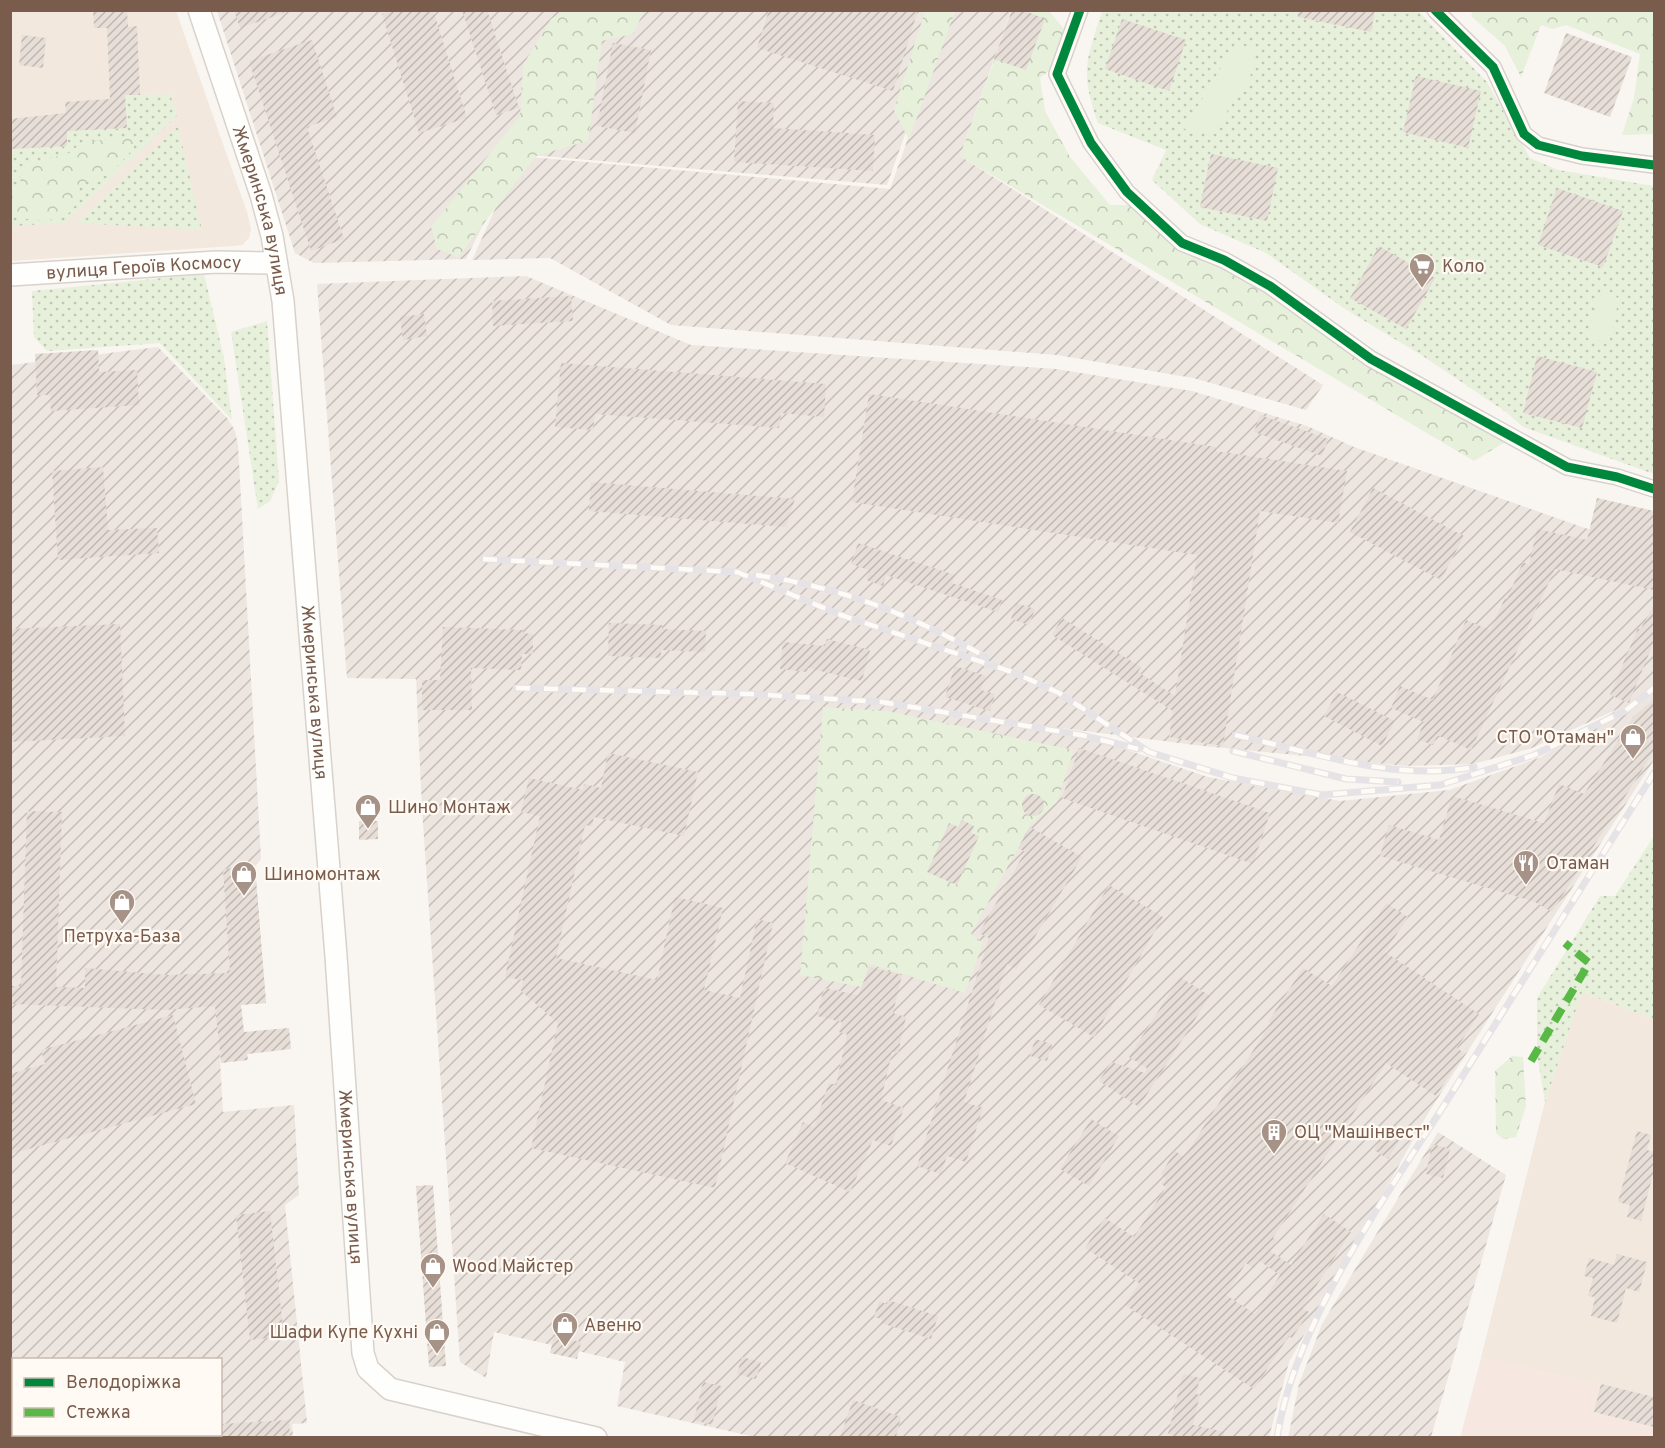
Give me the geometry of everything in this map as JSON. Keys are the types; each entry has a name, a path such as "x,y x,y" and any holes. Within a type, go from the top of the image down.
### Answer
{"main road":[{"name":"Жмеринська вулиця","path":"199,10 261,195 283,301 336,956 363,1353 368,1369 378,1381 390,1389 596,1437"},
{"name":"вулиця Героїв Космосу","path":"10,275 216,262 276,263"}],"street":[{"path":"1080,10 1057,74 1091,143 1127,192 1158,223 1182,243 1224,260 1270,286 1371,359 1567,467 1617,477 1654,489"},
{"path":"1435,10 1492,67 1524,134 1538,145 1582,156 1654,165"}],"shaded area":[{"path":"11,11 176,11 247,212 251,229 249,238 242,245 233,246 11,261"},
{"path":"217,11 949,11 887,185 518,154 466,259 314,263 295,253"},
{"path":"953,11 1011,11 960,156 1323,385 1306,410 1193,378 1057,355 671,325 550,258 472,260 519,156 890,189"},
{"path":"526,276 691,345 1056,369 1192,391 1307,426 1354,447 1585,528 1654,548 1654,760 1427,1115 1289,1362 1269,1437 755,1437 617,1406 625,1362 578,1351 580,1342 554,1336 552,1345 494,1332 486,1378 460,1362 422,808 416,679 347,678 317,284","holes":["1620,708 1541,757 1449,790 1340,801 1208,777 1061,728 1203,746 1406,766 1473,764 1532,748"]},
{"path":"158,347 228,419 235,431 238,445 261,859 255,867 266,1003 217,1007 223,1112 294,1105 299,1195 285,1205 307,1423 292,1424 293,1437 11,1438 11,365"},
{"path":"1582,992 1654,1019 1654,1397 1481,1358 1545,1102"},
{"path":"1438,1132 1506,1175 1431,1437 1288,1438 1299,1384 1322,1324"},
{"path":"1481,1358 1654,1397 1654,1437 1460,1438"}],"green space":[{"path":"1473,10 1654,11 1654,134 1622,135 1634,98 1640,54 1566,25 1552,29 1541,25 1521,77 1505,46 1471,16"},
{"path":"563,11 644,11 633,34 602,41 588,141 536,156 458,257 437,249 431,227 520,116 523,65 551,19"},
{"path":"925,11 955,11 909,140 894,110"},
{"path":"1012,11 1049,11 1064,29 1051,69 1040,78 1045,111 1070,157 1110,205 1140,205 1136,211 1178,249 1227,269 1293,311 1367,365 1505,442 1474,461 960,156"},
{"path":"1102,11 1418,11 1487,82 1530,158 1558,170 1654,186 1654,474 1523,427 1506,412 1423,356 1345,309 1266,253 1200,224 1152,180 1166,150 1098,123 1089,91 1087,67"},
{"path":"1236,43 1256,50 1250,78 1211,135 1184,129"},
{"path":"170,94 177,116 65,223 11,226 11,149 67,146 67,131 127,128 125,95"},
{"path":"178,126 202,230 77,223"},
{"path":"134,137 134,148 110,174 80,184 76,203 65,216 38,220 11,216 11,194 21,187 19,167 69,153 83,142"},
{"path":"204,274 224,358 232,420 160,343 47,351 34,337 32,291"},
{"path":"1602,286 1619,299 1609,343 1587,337"},
{"path":"267,321 279,481 270,501 258,509 231,332"},
{"path":"823,707 887,711 1074,750 1057,802 1031,824 971,934 983,943 965,993 869,964 862,987 800,975"},
{"path":"1654,836 1654,1019 1582,992 1545,1102 1537,1054 1537,998 1600,896 1615,896"},
{"path":"1512,1056 1523,1057 1526,1106 1516,1137 1503,1139 1496,1133 1495,1071"}],"building":[{"path":"93,10 127,10 128,27 137,26 140,95 125,95 127,128 67,131 67,146 10,149 10,119 66,113 65,102 110,99 107,28 94,28"},
{"path":"234,10 284,10 284,13 240,28"},
{"path":"394,10 433,10 467,118 419,133 382,14"},
{"path":"462,10 487,10 519,108 496,115"},
{"path":"769,10 918,10 893,91 757,48"},
{"path":"1012,10 1023,10 1045,19 1026,70 994,59"},
{"path":"1299,10 1375,10 1371,32 1298,17"},
{"path":"1122,19 1186,40 1169,91 1105,69"},
{"path":"1566,33 1632,57 1610,117 1544,93"},
{"path":"22,35 46,38 43,68 19,65"},
{"path":"312,40 337,117 307,127 344,239 311,251 249,61"},
{"path":"613,43 651,50 635,133 597,126"},
{"path":"1416,76 1481,91 1468,148 1403,132"},
{"path":"738,101 774,103 773,128 875,135 873,171 734,162"},
{"path":"1211,154 1278,168 1267,221 1200,207"},
{"path":"1557,188 1623,211 1603,267 1538,245"},
{"path":"1379,246 1435,278 1406,329 1350,298"},
{"path":"571,296 573,321 493,326 492,301"},
{"path":"424,314 427,336 403,340 400,317"},
{"path":"98,350 99,372 137,370 139,405 51,411 50,395 37,395 35,354"},
{"path":"1537,356 1597,372 1582,428 1523,413"},
{"path":"561,363 826,384 824,417 781,413 779,428 595,414 593,430 555,427"},
{"path":"869,394 1216,447 1216,451 1347,471 1338,523 1260,511 1223,746 1169,737 1173,711 1052,635 1062,618 1141,667 1138,672 1175,696 1197,555 852,502"},
{"path":"1260,415 1328,439 1322,456 1254,432"},
{"path":"103,467 108,530 157,528 159,553 58,560 52,471"},
{"path":"591,482 795,499 786,527 589,511"},
{"path":"1373,488 1464,536 1441,580 1350,532"},
{"path":"1597,498 1654,511 1654,590 1555,569 1471,750 1437,735 1433,745 1417,739 1424,722 1391,708 1400,686 1433,700 1466,620 1490,630 1523,562 1529,565 1537,529 1587,540"},
{"path":"858,543 955,575 952,583 1002,600 998,612 886,575 883,586 866,580 869,570 851,564"},
{"path":"1016,603 1035,609 1029,625 1011,619"},
{"path":"1654,605 1654,641 1629,703 1610,695 1638,628 1640,630"},
{"path":"609,623 662,625 662,629 706,631 705,652 661,650 661,658 608,656"},
{"path":"120,624 125,736 10,742 10,629"},
{"path":"443,627 523,630 523,633 533,634 533,654 522,654 521,670 471,668 472,710 422,710 422,680 440,680"},
{"path":"827,639 870,650 862,681 808,668 807,672 780,669 783,642 825,646"},
{"path":"955,666 986,676 981,690 995,694 990,711 945,697"},
{"path":"1337,692 1395,721 1382,746 1324,716"},
{"path":"1654,699 1654,751 1552,912 1535,902 1380,856 1389,825 1439,840 1452,796 1544,823 1559,784 1584,794 1633,717"},
{"path":"1079,748 1270,813 1253,864 1062,798"},
{"path":"608,753 698,772 684,836 594,817 592,826 585,825 556,958 657,980 675,897 723,908 704,990 740,998 757,919 773,923 715,1188 531,1148 558,1023 521,991 523,980 505,977 540,816 521,812 529,778 583,790 584,784 601,788"},
{"path":"1029,794 1037,794 1044,801 1044,809 1037,816 1029,816 1022,809 1022,801"},
{"path":"27,811 62,812 56,987 85,988 85,968 166,975 230,973 223,869 255,867 266,1003 241,1005 244,1032 289,1028 291,1049 247,1054 248,1060 221,1063 215,1006 166,1010 10,1004 10,986 21,986"},
{"path":"962,820 974,826 971,833 979,836 957,885 927,872 949,823 958,827"},
{"name":"Шино Монтаж","path":"359,821 378,821 378,839 359,840"},
{"path":"1030,827 1082,857 1016,969 1007,964 964,1102 983,1108 966,1162 947,1156 941,1174 917,1166 989,938 979,933 1025,852 1018,848"},
{"path":"1109,885 1163,917 1094,1037 1039,1005"},
{"name":"ОЦ \"Машінвест\"","path":"1386,903 1408,917 1385,952 1479,1014 1457,1048 1464,1053 1436,1096 1386,1063 1273,1238 1277,1240 1270,1251 1291,1265 1324,1214 1351,1232 1302,1308 1309,1312 1292,1338 1289,1336 1254,1389 1125,1305 1139,1283 1085,1248 1105,1218 1134,1237 1166,1187 1161,1184 1166,1178 1161,1174 1175,1151 1184,1157 1271,1023 1268,1022 1303,968 1332,986","holes":["1258,1260 1280,1275 1255,1314 1226,1295 1246,1263 1253,1268"]},
{"path":"870,967 902,975 893,1013 906,1017 898,1053 892,1052 881,1100 904,1108 891,1146 873,1140 850,1192 785,1163 803,1122 814,1127 829,1083 836,1085 847,1034 839,1032 842,1022 817,1016 824,988 858,995"},
{"path":"1180,977 1210,996 1139,1107 1099,1081 1111,1062 1145,1073 1147,1068 1129,1057"},
{"path":"173,1015 196,1104 10,1154 10,1074 45,1064 41,1050"},
{"path":"1035,1039 1052,1044 1047,1061 1030,1056"},
{"path":"1091,1119 1119,1136 1089,1186 1060,1169"},
{"path":"1387,1127 1402,1136 1388,1159 1374,1150"},
{"path":"1637,1131 1651,1135 1647,1150 1654,1152 1654,1170 1641,1221 1627,1217 1630,1205 1618,1202"},
{"path":"1432,1144 1450,1149 1443,1178 1426,1174"},
{"path":"433,1185 446,1366 429,1367 416,1186"},
{"path":"270,1211 284,1336 250,1340 236,1215"},
{"path":"1617,1254 1647,1262 1639,1292 1626,1288 1617,1323 1591,1316 1595,1297 1588,1296 1593,1278 1584,1276 1589,1258 1614,1265"},
{"path":"888,1300 938,1316 931,1339 881,1323 882,1319 874,1317 879,1301 887,1304"},
{"name":"Авеню","path":"554,1336 581,1342 577,1359 550,1353"},
{"path":"742,1357 761,1362 756,1379 737,1374"},
{"path":"1183,1374 1200,1378 1196,1394 1200,1395 1193,1425 1224,1432 1224,1437 1180,1437 1168,1434"},
{"path":"703,1382 722,1386 712,1425 694,1420"},
{"path":"1601,1384 1654,1397 1654,1427 1594,1412"},
{"path":"853,1400 901,1417 896,1437 840,1437"},
{"path":"289,1420 290,1437 220,1437 222,1436 222,1424"}],"railway":[{"path":"483,559 737,572 841,615 1015,673 1059,693 1149,752 1233,778 1322,795 1440,785 1534,755 1625,711 1654,688"},
{"path":"756,575 788,580 847,595 930,628 986,657"},
{"path":"516,688 751,694 882,702 1081,735 1138,749"},
{"path":"1235,735 1324,757 1384,768 1444,771 1474,767"},
{"path":"1233,751 1346,779 1398,782"},
{"path":"1277,1438 1287,1395 1302,1352 1344,1266 1368,1224 1654,773"},
{"path":"10,1369 12,1374"}],"marked path":[{"path":"1531,1061 1589,963 1565,943"}],"cycle path":[{"path":"1080,10 1057,74 1091,143 1127,192 1182,243 1224,260 1270,286 1371,359 1567,467 1617,477 1654,489"},
{"path":"1435,10 1493,67 1524,134 1538,145 1582,156 1654,165"}],"place":[{"name":"Коло","path":"1422,289"},
{"name":"СТО \"Отаман\"","path":"1633,760"},
{"name":"Шино Монтаж","path":"368,830"},
{"name":"Отаман","path":"1526,886"},
{"name":"Шиномонтаж","path":"244,897"},
{"name":"Петруха-База","path":"122,925"},
{"name":"ОЦ \"Машінвест\"","path":"1274,1155"},
{"name":"Wood Майстер","path":"433,1289"},
{"name":"Авеню","path":"565,1348"},
{"name":"Шафи Купе Кухні","path":"437,1355"}]}
